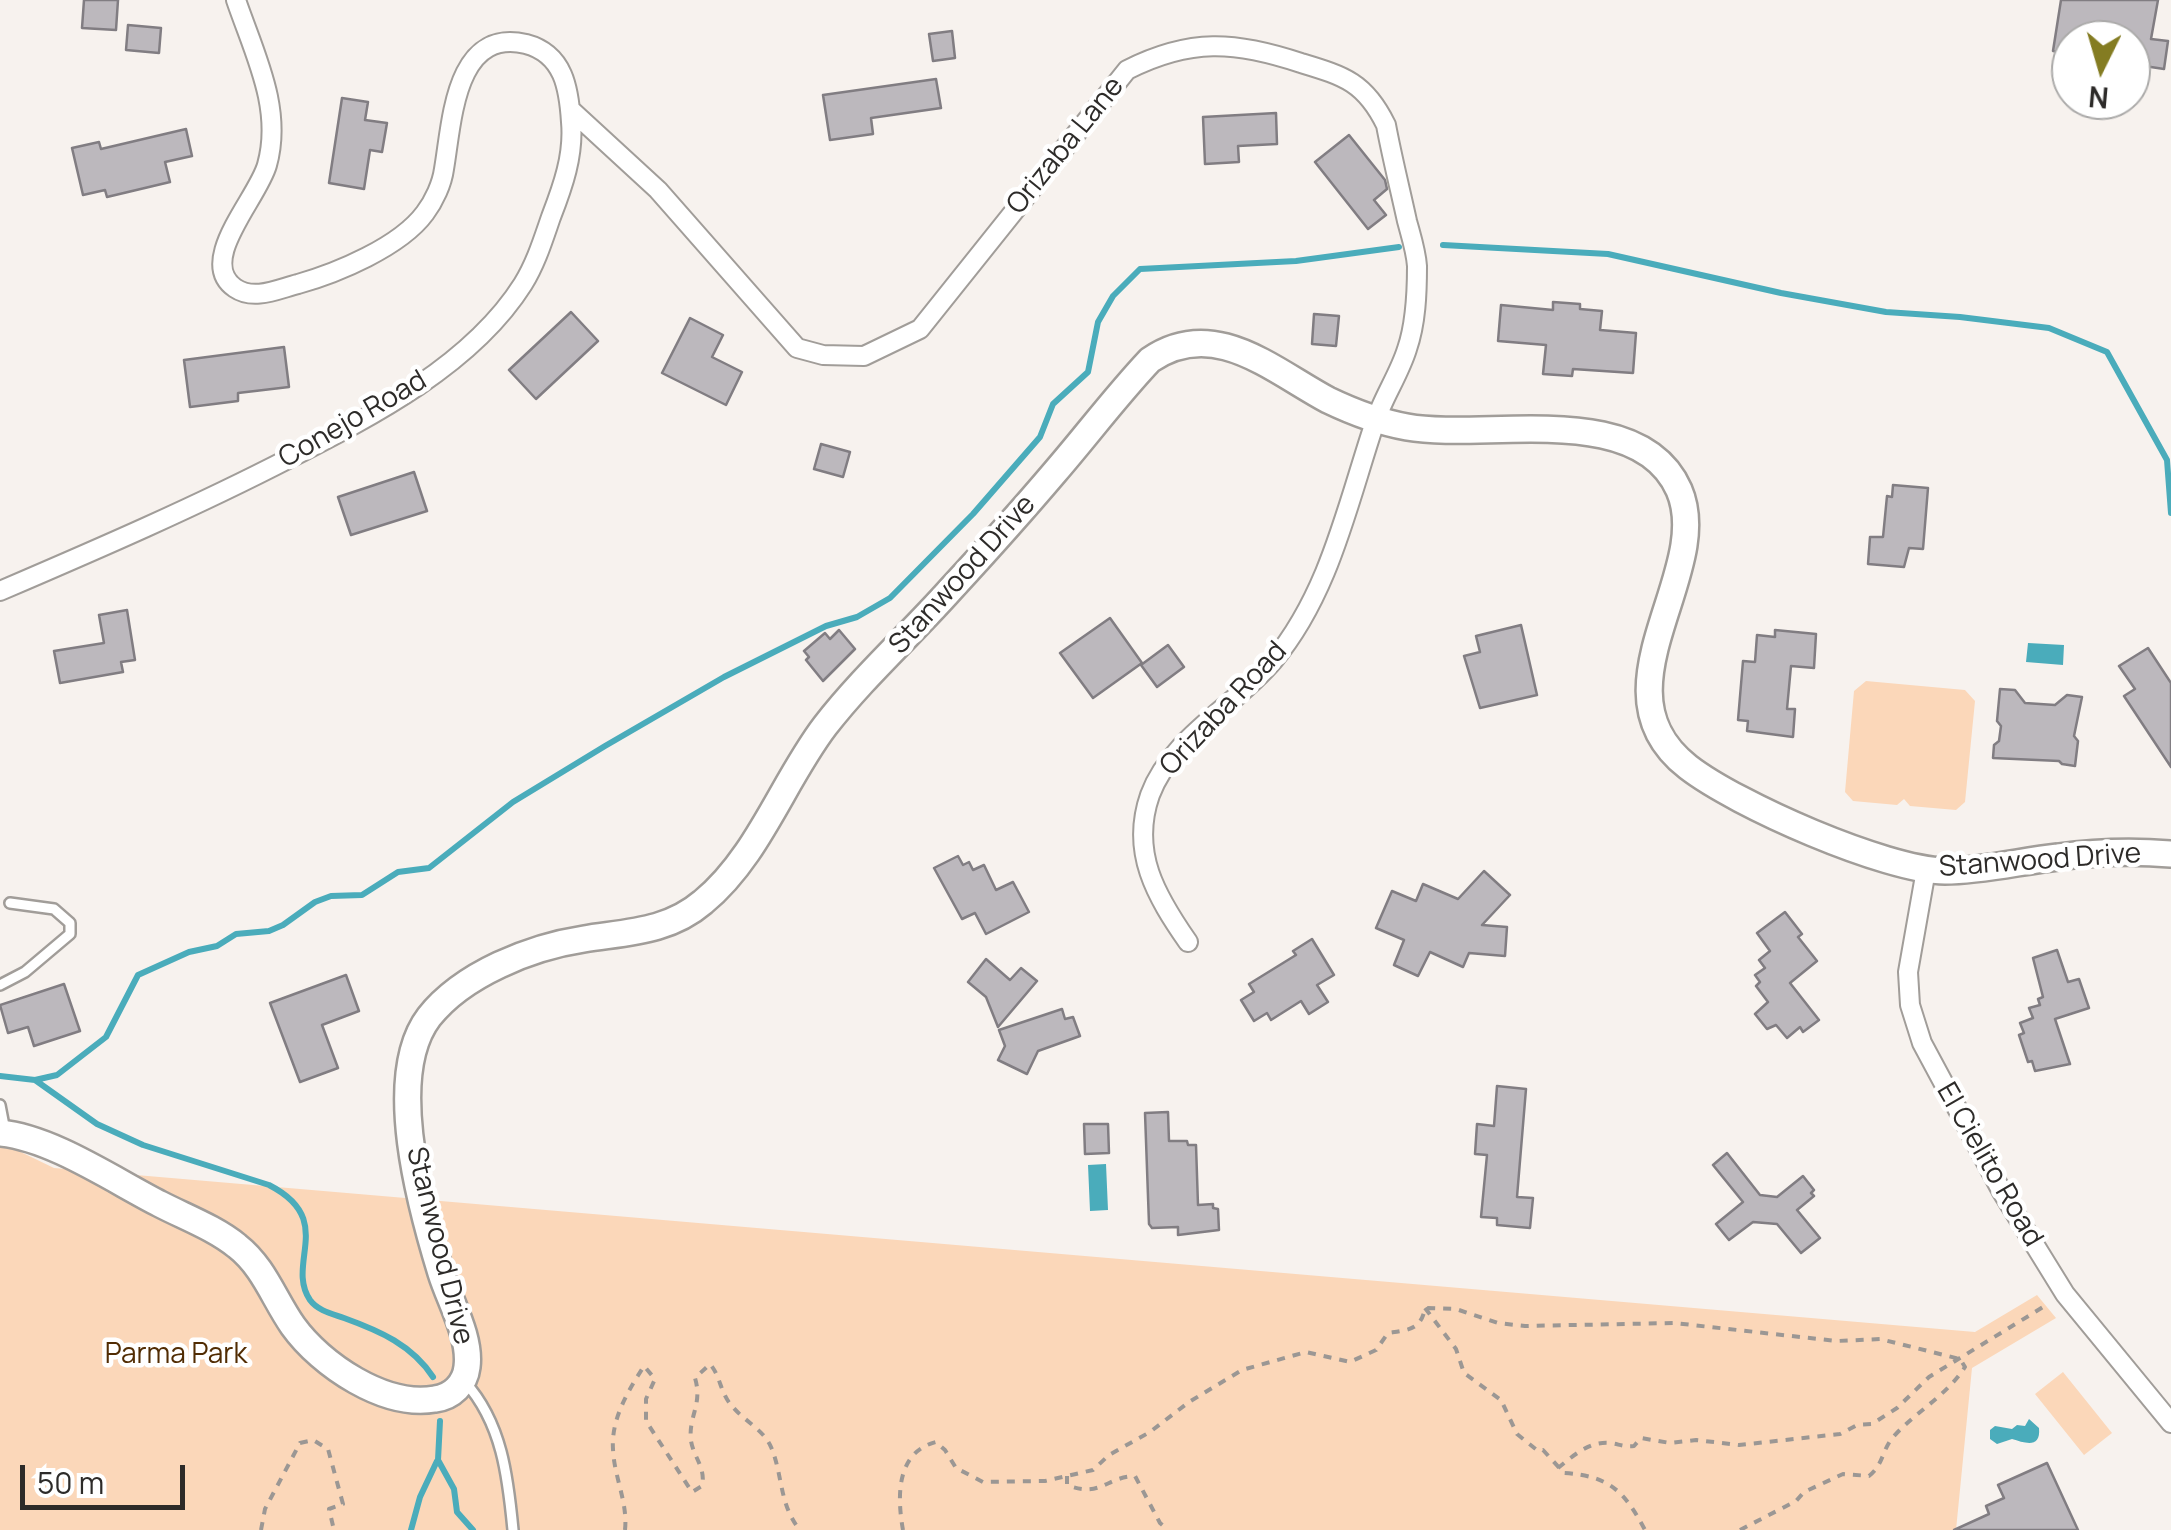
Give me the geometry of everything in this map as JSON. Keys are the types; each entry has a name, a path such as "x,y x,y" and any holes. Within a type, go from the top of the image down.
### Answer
{"main road":[{"name":"Stanwood Drive","path":"3,1134 51,1148 234,1244 260,1271 300,1335 318,1354 362,1382 400,1396 430,1400 449,1395 464,1380 466,1348 434,1248 410,1126 410,1060 419,1034 436,1010 473,981 520,958 580,939 664,926 703,902 740,858 808,750 839,709 951,590 1121,390 1159,354 1195,342 1238,350 1326,398 1376,419 1434,430 1604,435 1637,445 1656,458 1678,487 1687,527 1651,672 1654,711 1667,744 1688,766 1727,791 1868,853 1926,870 1975,868 2100,852 2171,854"}],"street":[{"name":"Conejo Road","path":"0,591 240,484 368,418 460,352 496,318 523,285 542,248 569,160 569,86 549,56 533,46 518,43 498,46 468,66 450,116 444,173 436,194 409,231 363,258 314,279 261,294 236,288 221,265 222,250 258,190 272,144 272,115 236,0"},
{"name":"Orizaba Lane","path":"571,110 658,190 797,348 846,357 864,356 920,329 1127,70 1178,50 1238,46 1347,78 1377,106 1386,125 1417,262 1411,334 1376,419"},
{"name":"Orizaba Road","path":"1188,942 1158,897 1146,866 1143,834 1150,796 1179,749 1255,681 1287,643 1332,555 1376,419"},
{"name":"El Cielito Road","path":"1926,870 1908,972 1914,1019 1946,1092 2065,1294 2171,1423"}],"lane":[{"path":"0,984 25,972 70,934 70,923 54,909 10,903"},
{"path":"0,1106 3,1134"},
{"path":"464,1380 495,1426 513,1530"}],"path":[{"path":"1558,1468 1591,1446 1634,1446 1641,1438 1739,1446 1840,1434 1857,1425 1872,1424 1897,1408 1929,1378 2065,1294"},
{"path":"1426,1308 1456,1309 1498,1323 1526,1326 1674,1323 1836,1342 1880,1340 1931,1349 1960,1359 1965,1367 1957,1380 1891,1439 1884,1461 1870,1476 1843,1474 1740,1530"},
{"path":"903,1530 900,1482 909,1461 922,1446 936,1442 956,1468 983,1482 1045,1481 1093,1470 1109,1455 1242,1370 1306,1352 1350,1362 1376,1350 1388,1333 1414,1329 1422,1322 1426,1308"},
{"path":"1426,1308 1456,1349 1464,1373 1501,1400 1526,1444 1543,1450 1564,1474 1584,1474 1625,1496 1645,1530"},
{"path":"624,1530 624,1499 612,1448 622,1400 644,1366 655,1379 646,1398 646,1420 692,1492 702,1486 705,1474 691,1442 700,1394 695,1378 710,1364 731,1406 770,1445 786,1506 800,1530"},
{"path":"261,1530 266,1509 300,1443 313,1440 328,1449 341,1490 342,1504 330,1510 334,1530"},
{"path":"1067,1476 1067,1484 1086,1490 1104,1488 1120,1476 1135,1476 1160,1523 1168,1530"}],"green space":[{"path":"1866,681 1965,690 1975,701 1965,802 1956,810 1910,806 1904,799 1897,805 1853,801 1845,792 1854,691"},
{"name":"Parma Park","path":"0,1142 54,1168 1975,1332 2037,1295 2056,1318 1972,1368 1956,1530 0,1530"},
{"path":"2063,1372 2112,1433 2084,1455 2035,1394"}],"water":[{"path":"2028,643 2064,645 2063,665 2026,662"},
{"path":"1106,1164 1108,1210 1090,1211 1088,1165"},
{"path":"2029,1419 2039,1428 2035,1442 2012,1439 1997,1444 1990,1439 1990,1430 1995,1426 2012,1429 2025,1426"}],"building":[{"path":"84,0 118,0 116,30 82,28"},
{"path":"2061,0 2158,0 2151,39 2151,20 2058,20"},
{"path":"128,25 161,28 159,53 126,50"},
{"path":"952,31 955,58 933,61 929,34"},
{"path":"2151,39 2168,41 2164,69 2151,67"},
{"path":"936,79 941,108 871,118 873,134 830,140 823,95"},
{"path":"342,98 368,102 365,120 387,123 382,152 370,150 364,189 329,183"},
{"path":"1276,113 1277,144 1238,146 1239,162 1205,164 1203,117"},
{"path":"186,129 192,156 165,162 170,182 107,197 105,190 83,195 72,148 99,142 101,149"},
{"path":"1349,135 1385,180 1387,189 1374,200 1386,215 1368,229 1315,162"},
{"path":"1553,302 1602,311 1600,330 1636,333 1633,373 1573,369 1572,376 1543,374 1546,345 1498,341 1501,305 1553,310"},
{"path":"571,312 598,341 536,399 509,370"},
{"path":"1314,314 1339,316 1336,346 1312,344"},
{"path":"690,318 723,335 712,357 742,372 726,405 662,373"},
{"path":"284,347 289,387 238,393 238,401 190,407 184,360"},
{"path":"821,444 850,452 843,477 814,469"},
{"path":"414,472 427,511 351,535 338,497"},
{"path":"1893,485 1928,488 1923,549 1909,548 1904,567 1868,564 1870,537 1883,537 1887,496 1892,497"},
{"path":"127,610 135,660 121,662 123,672 60,683 54,651 104,643 99,615"},
{"path":"1110,618 1142,663 1093,698 1060,653"},
{"path":"1521,625 1537,695 1480,708 1464,656 1480,652 1476,636"},
{"path":"839,630 855,649 823,681 806,660 809,657 804,651 825,633 830,639"},
{"path":"1775,630 1816,634 1814,668 1791,666 1787,709 1795,709 1793,737 1747,731 1748,721 1738,720 1743,661 1755,662 1757,635 1775,637"},
{"path":"1168,645 1184,667 1157,687 1141,665"},
{"path":"2148,648 2171,683 2171,767 2124,696 2135,689 2119,666"},
{"path":"2000,689 2015,690 2025,703 2055,705 2067,695 2082,697 2074,736 2078,741 2075,766 2059,761 1993,758 2001,726 1997,721"},
{"path":"958,856 963,865 969,862 973,870 984,865 996,890 1013,882 1029,912 986,934 975,913 962,919 934,868"},
{"path":"1484,871 1510,895 1482,925 1507,927 1505,956 1469,953 1463,967 1430,952 1418,976 1394,965 1404,940 1376,928 1392,891 1416,901 1423,884 1458,899"},
{"path":"1785,912 1817,961 1790,983 1819,1020 1803,1032 1800,1027 1787,1038 1776,1025 1767,1029 1755,1014 1768,1002 1756,986 1760,982 1755,975 1765,968 1759,960 1770,951 1757,933"},
{"path":"1312,939 1334,975 1317,985 1328,1002 1309,1014 1301,1001 1271,1020 1267,1013 1254,1021 1241,1000 1254,992 1249,984 1296,955 1293,951"},
{"path":"2057,950 2068,982 2079,979 2089,1008 2055,1019 2070,1064 2035,1071 2019,1035 2024,1033 2020,1023 2033,1018 2029,1008 2040,1005 2038,999 2043,997 2033,958"},
{"path":"986,959 1010,980 1021,968 1037,981 998,1027 986,997 968,982"},
{"path":"346,975 359,1011 322,1025 338,1068 300,1082 270,1003"},
{"path":"64,984 80,1031 34,1046 28,1027 8,1033 0,1005"},
{"path":"1062,1009 1065,1019 1073,1017 1080,1036 1038,1051 1027,1074 998,1060 1005,1046 999,1030"},
{"path":"1497,1086 1526,1089 1517,1197 1533,1198 1530,1228 1497,1225 1497,1218 1481,1217 1487,1155 1475,1154 1477,1124 1494,1126"},
{"path":"1168,1112 1169,1141 1196,1145 1198,1205 1213,1204 1218,1209 1219,1230 1178,1235 1178,1227 1152,1228 1149,1224 1145,1113"},
{"path":"1084,1124 1108,1124 1109,1153 1085,1154"},
{"path":"1727,1153 1760,1195 1777,1197 1803,1176 1814,1196 1797,1210 1820,1238 1801,1253 1777,1224 1753,1222 1729,1240 1716,1224 1743,1202 1713,1165"},
{"path":"2047,1463 2078,1530 1954,1530 1989,1514 1986,1506 2004,1498 1998,1485"}],"waterway":[{"path":"1443,245 1608,254 1886,312 2049,328 2107,352 2167,460 2171,513"},
{"path":"35,1080 57,1075 106,1037 138,975 189,952 217,946 236,934 269,931 331,896 362,895 398,872 429,868 513,802 605,746 724,677 890,598 973,514 1040,437 1053,404 1088,372 1098,322 1113,296 1140,269 1296,261 1399,247"},
{"path":"0,1076 35,1080 97,1124 143,1145 269,1185 289,1198 301,1213 305,1227 304,1286 313,1304 394,1340 433,1377"},
{"path":"440,1421 438,1460 454,1489 457,1512 473,1530"},
{"path":"411,1530 420,1497 437,1461"}]}
